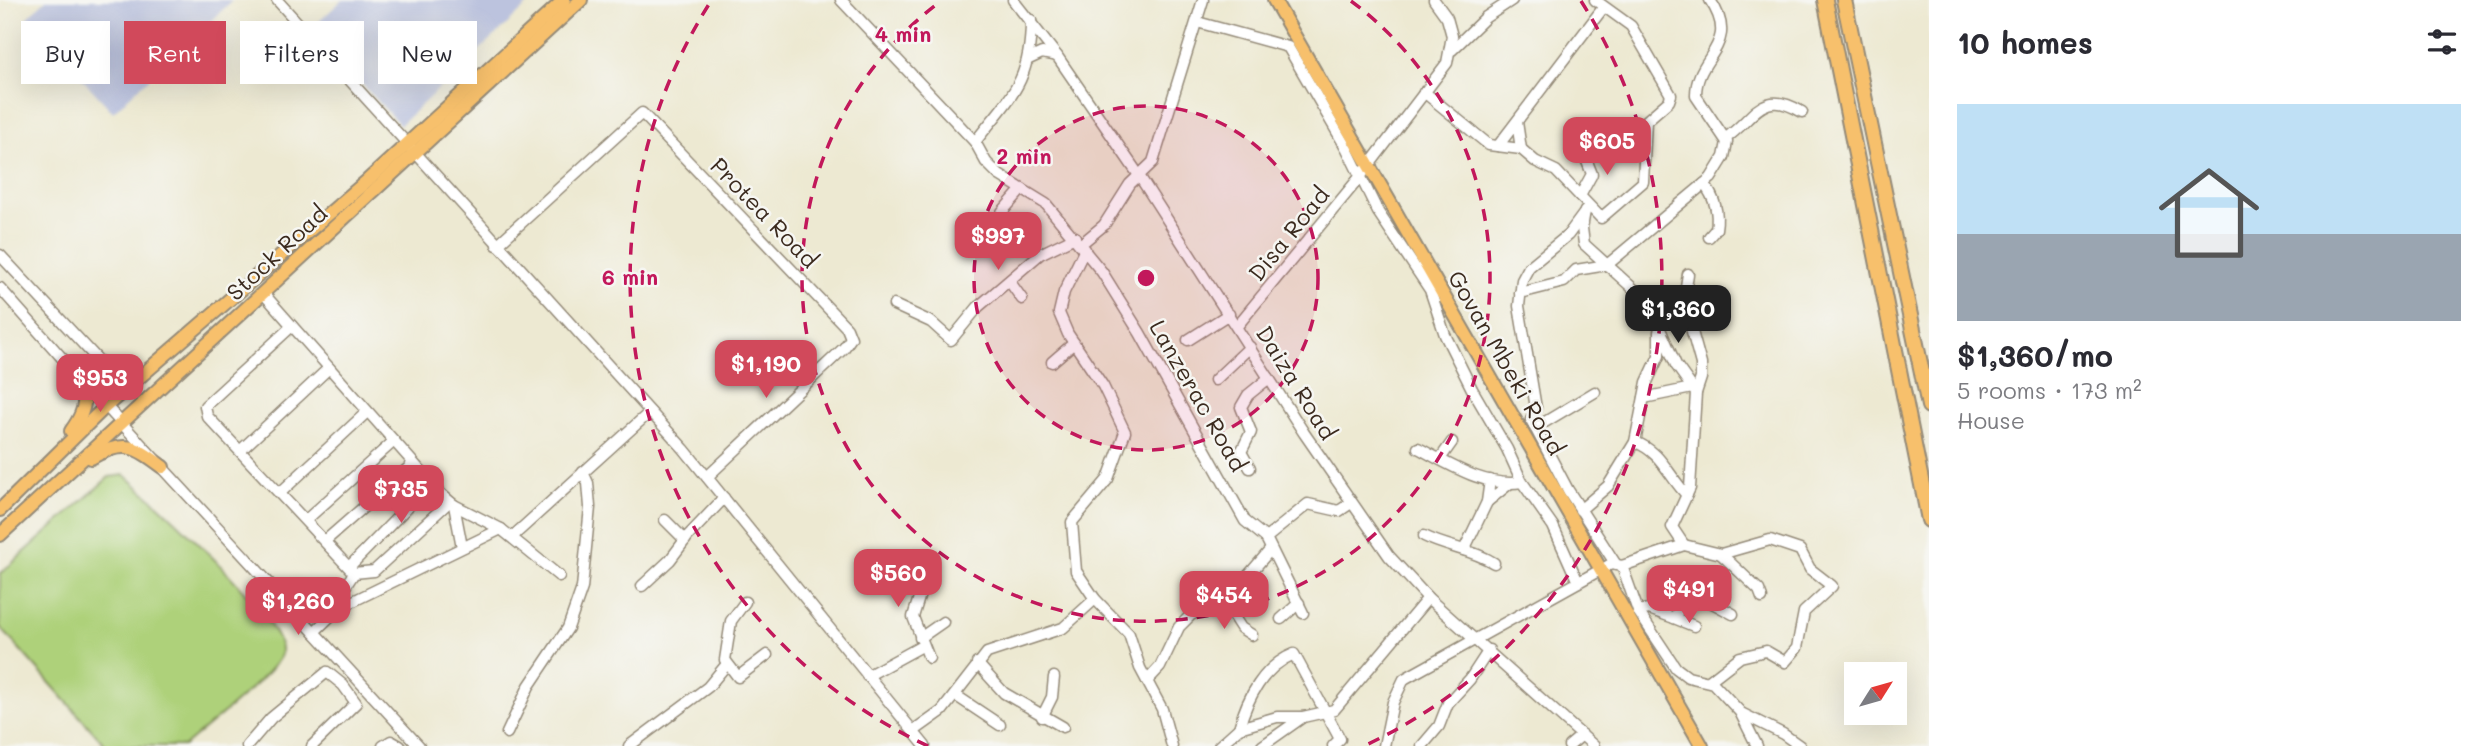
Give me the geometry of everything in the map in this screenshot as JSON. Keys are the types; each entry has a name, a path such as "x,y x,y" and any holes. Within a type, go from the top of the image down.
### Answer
{"highway":[{"path":"1825,0 1929,520"},
{"path":"1844,0 1929,405"}],"main road":[{"name":"Stock Road","path":"0,535 263,293 561,5 581,0"},
{"name":"Govan Mbeki Road","path":"1274,0 1702,746"},
{"name":"Stock Road","path":"0,510 105,407 412,149"},
{"path":"51,460 83,414 85,404 81,387 66,363"},
{"path":"74,468 107,449 122,446 141,451 163,467"}],"street":[{"path":"277,0 707,477 925,746"},
{"name":"Lanzerac Road","path":"841,0 975,142 991,168 1046,204 1080,243 1140,333 1248,524 1266,538 1301,608 1281,619"},
{"name":"Daiza Road","path":"1013,0 1031,19 1138,174 1351,503 1389,556 1428,598 1594,746"},
{"path":"894,305 931,322 951,340 972,313 1040,254 1080,243 1104,225 1138,174 1151,164 1156,155 1203,0"},
{"path":"1434,0 1450,27 1451,50"},
{"name":"Disa Road","path":"1237,326 1360,177 1444,67 1451,50 1486,17 1512,0"},
{"path":"1424,92 1489,145 1521,149 1535,161 1556,171 1580,196 1587,208 1601,218 1641,186 1645,169 1646,121 1671,98 1631,26 1595,0"},
{"path":"1710,0 1721,20 1722,37 1698,82 1696,96 1726,138"},
{"path":"1498,146 1603,8"},
{"path":"975,142 1020,83 1029,59 1031,19"},
{"path":"1197,22 1287,46 1382,220 1426,282 1446,335 1507,449 1521,482 1553,526 1578,582"},
{"path":"1029,59 1042,53 1057,56"},
{"path":"1520,293 1564,282 1576,270 1607,265 1704,184 1724,157 1726,138 1760,105 1782,103 1802,112"},
{"name":"Protea Road","path":"497,245 642,113 847,328 851,338 844,348 707,477"},
{"path":"1517,122 1521,149"},
{"path":"1580,196 1592,174 1586,159"},
{"path":"1704,184 1714,198 1717,217 1716,229 1709,237"},
{"path":"1002,212 1022,189"},
{"path":"1587,208 1582,228 1584,244 1643,295 1652,307 1676,365 1694,390"},
{"path":"1587,208 1568,235 1529,267 1524,275 1520,310 1536,408 1531,418 1580,510 1618,565 1638,611 1676,668 1688,677 1709,681 1741,713 1778,731 1800,746"},
{"path":"1080,243 1060,307 1061,319 1102,386 1124,430 1110,477 1071,525 1075,568 1095,599 1129,634 1147,681 1162,709 1172,746"},
{"path":"0,255 100,362"},
{"path":"1684,545 1672,527 1687,495 1694,390 1701,364 1690,321 1683,306 1688,274"},
{"path":"1010,282 1022,299"},
{"path":"0,288 105,407 419,746"},
{"path":"263,293 413,464 452,504 501,529 559,576"},
{"path":"1652,307 1683,306"},
{"path":"1188,340 1229,314"},
{"path":"1580,510 1608,486 1635,442 1648,379 1660,353 1659,324"},
{"path":"292,326 204,408 207,416 281,492 351,570 374,572 452,504"},
{"path":"1052,362 1074,343"},
{"path":"1215,380 1250,347"},
{"path":"241,450 329,368"},
{"path":"1250,468 1241,452 1251,431 1241,407 1248,395 1269,378"},
{"path":"1644,398 1694,390"},
{"path":"1535,428 1595,393"},
{"path":"281,492 367,412"},
{"path":"512,537 650,412"},
{"path":"306,520 394,441"},
{"path":"1440,459 1452,442"},
{"path":"1635,442 1657,454 1673,481 1687,495"},
{"path":"1418,447 1490,480 1509,484 1521,482"},
{"path":"325,541 413,464"},
{"path":"507,733 529,685 568,628 582,588 590,507 588,483 583,472"},
{"path":"1464,550 1487,502 1490,480"},
{"path":"339,608 342,590 351,570 431,483"},
{"path":"1487,502 1509,484"},
{"path":"642,586 670,560 724,498"},
{"path":"1266,538 1308,504 1339,511 1351,503"},
{"path":"452,504 461,547"},
{"path":"665,520 685,540"},
{"path":"314,632 339,608 383,584 501,529"},
{"path":"1424,537 1475,552 1494,564"},
{"path":"1709,681 1740,657 1758,651 1766,651 1781,661 1788,662 1797,648 1804,612 1832,586 1810,569 1800,550 1778,541 1766,540 1721,554"},
{"path":"1384,746 1393,702 1404,680 1600,569 1684,545 1721,554 1759,590 1762,598"},
{"path":"1147,681 1158,671 1179,627 1191,615 1223,600 1244,582 1271,549"},
{"path":"912,564 905,578 921,591 913,617 929,658"},
{"path":"374,572 383,584"},
{"path":"1674,618 1685,599 1694,593 1733,614"},
{"path":"1219,746 1239,728 1265,720 1325,714 1337,707 1428,598"},
{"path":"914,731 942,711 977,663 999,647 1063,628 1095,599"},
{"path":"1223,600 1241,628 1252,635"},
{"path":"745,602 732,618 725,660 738,677 767,655"},
{"path":"1638,611 1650,609 1694,626"},
{"path":"867,676 921,642 943,622"},
{"path":"1422,746 1439,726 1448,703 1470,679 1489,650"},
{"path":"1239,728 1252,691 1293,653 1302,663 1325,714 1340,739 1332,746"},
{"path":"977,663 1003,693 1063,727"},
{"path":"629,746 708,687 727,664"},
{"path":"247,746 271,718 327,671 343,685 356,703 312,746"},
{"path":"1042,717 1052,697 1054,677"},
{"path":"955,695 1000,725"},
{"path":"1741,713 1757,746"},
{"path":"1262,746 1303,717"},
{"path":"1265,720 1273,738"},
{"path":"1569,746 1582,735"}],"shaded area":[{"path":"46,0 233,0 210,21 124,21 124,84 143,84 113,112 87,84 110,84 110,21 26,19"},
{"path":"342,0 533,0 477,53 477,21 378,21 378,84 444,84 400,125 362,84 364,21 320,21"}],"green space":[{"path":"125,475 189,533 242,589 264,615 277,638 281,654 253,687 184,746 106,746 0,627 0,574 109,477"}]}
